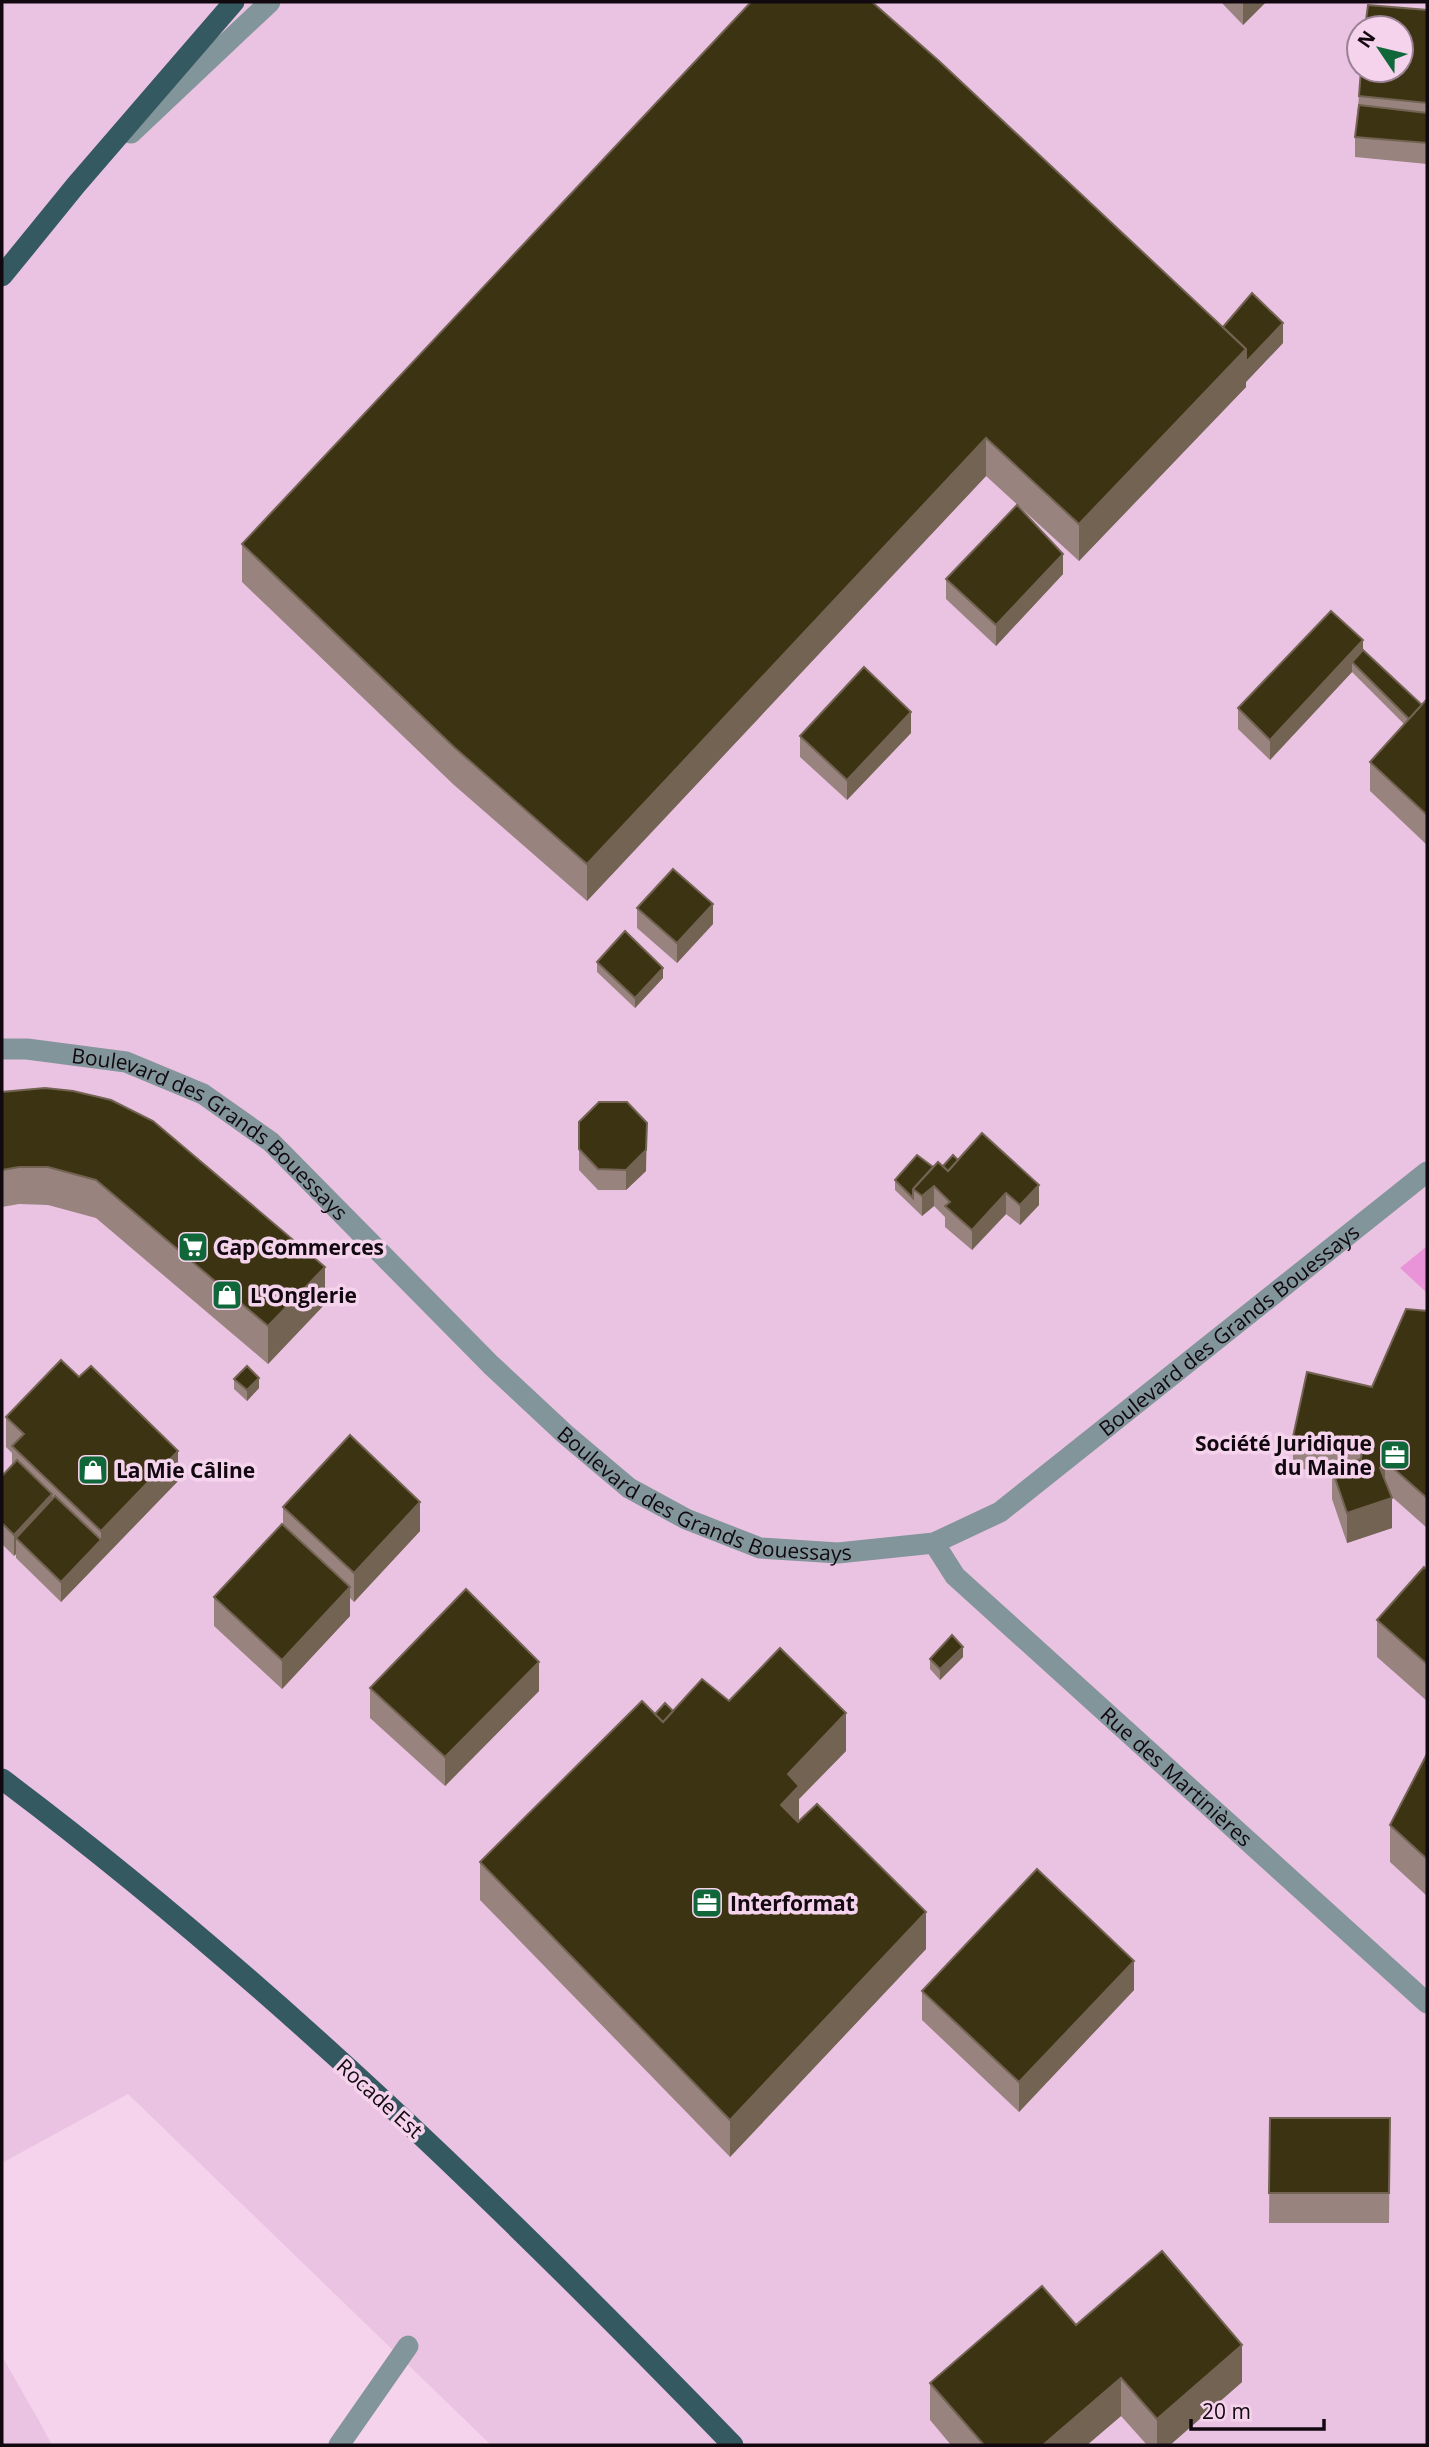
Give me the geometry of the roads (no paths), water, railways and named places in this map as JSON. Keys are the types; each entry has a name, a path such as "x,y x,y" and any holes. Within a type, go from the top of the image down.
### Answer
{"main road":[{"path":"2,276 76,185 234,2"},
{"name":"Rocade Est","path":"2,1779 73,1832 201,1937 440,2152 587,2295 733,2445"}],"street":[{"path":"76,185 271,2"},
{"name":"Boulevard des Grands Bouessays","path":"2,1049 27,1049 126,1062 203,1094 271,1142 491,1365 565,1434 629,1488 685,1519 760,1548 838,1553 933,1543 1000,1512 1427,1172"},
{"name":"Rue des Martinières","path":"933,1543 955,1576 1427,2003"},
{"path":"338,2445 408,2346"}],"place":[{"name":"Cap Commerces","path":"193,1247"},
{"name":"L'Onglerie","path":"227,1295"},
{"name":"Société Juridique du Maine","path":"1395,1455"},
{"name":"La Mie Câline","path":"93,1470"},
{"name":"Interformat","path":"707,1903"}]}
